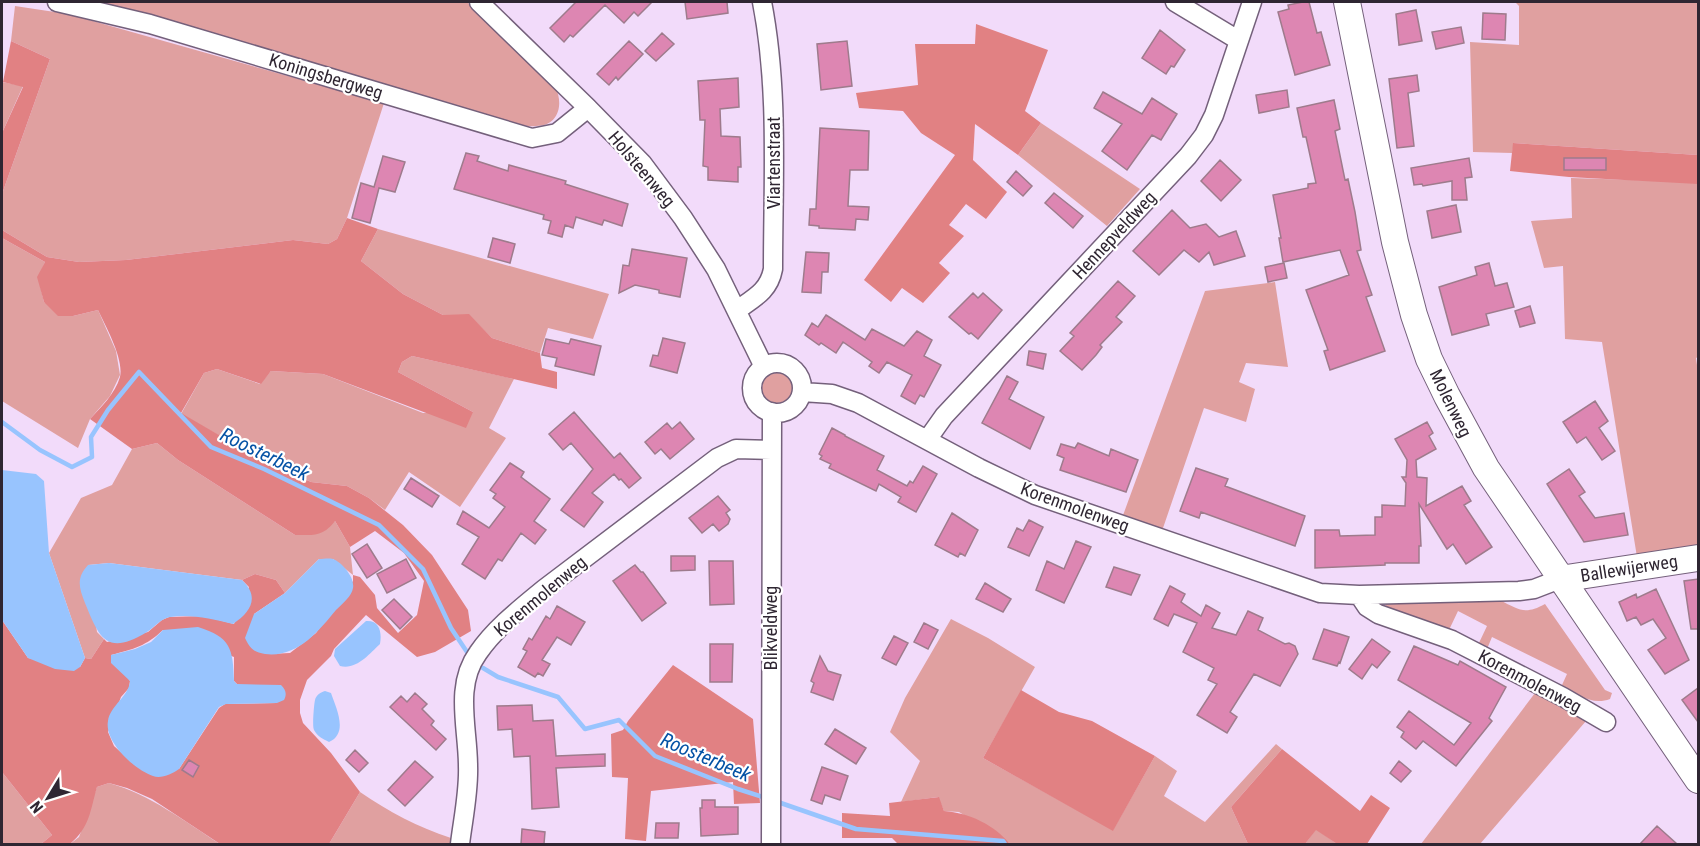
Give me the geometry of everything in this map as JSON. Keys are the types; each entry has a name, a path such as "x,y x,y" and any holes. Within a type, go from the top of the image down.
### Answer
{"street":[{"name":"Koningsbergweg","path":"57,2 150,24 532,138 557,133 588,108"},
{"name":"Holsteenweg","path":"479,2 642,163 683,218 716,269 764,367"},
{"name":"Viartenstraat","path":"737,310 762,293 769,285 773,269 773,111 768,34 762,2"},
{"path":"1174,2 1238,40"},
{"name":"Hennepveldweg","path":"927,440 944,416 1188,156 1204,135 1214,115 1252,2"},
{"name":"Molenweg","path":"1347,2 1397,253 1414,315 1430,359 1466,434 1486,468 1698,780"},
{"path":"773,363 781,363 789,366 799,376 802,392 794,406 788,410 772,412 760,405 752,391 754,377 764,367 773,363"},
{"name":"Korenmolenweg","path":"802,392 832,394 858,403 979,468 1035,495 1320,593 1359,595 1519,591 1534,589 1560,579"},
{"name":"Blikveldweg","path":"771,844 772,412"},
{"name":"Korenmolenweg","path":"460,844 468,767 463,701 465,680 477,654 521,608 544,589 717,458 736,449 771,450"},
{"name":"Ballewijerweg","path":"1560,579 1698,558"},
{"name":"Korenmolenweg","path":"1359,595 1367,607 1378,614 1452,640 1563,697 1606,722"}],"shaded area":[{"path":"98,2 467,2 555,86 559,100 558,113 544,125 516,124"},
{"path":"1515,2 1698,2 1698,155 1514,143 1512,153 1473,152 1470,42 1519,45 1519,6"},
{"path":"15,6 68,14 384,103 347,218 337,239 328,244 293,240 126,260 79,262 47,257 2,230 2,194 50,59 11,41"},
{"path":"976,24 1048,50 1025,111 1041,123 1018,155 975,124 973,160 1007,192 986,219 966,204 949,225 964,236 939,263 950,273 923,303 902,288 891,302 864,280 955,155 921,133 903,111 859,108 856,93 918,85 915,44 975,44"},
{"path":"11,41 50,59 2,194 2,133 23,87 3,82"},
{"path":"2,82 23,86 2,133"},
{"path":"1041,123 1140,189 1107,226 1018,155"},
{"path":"1513,143 1698,155 1698,184 1569,177 1510,171"},
{"path":"1571,178 1698,182 1698,357 1696,358 1698,372 1698,548 1637,557 1602,342 1565,339 1563,266 1544,268 1531,221 1572,218"},
{"path":"347,218 378,229 361,261 403,294 443,315 469,314 492,338 540,353 542,368 557,372 557,389 412,356 402,362 398,372 473,412 466,428 323,374 271,371 261,384 217,369 204,373 181,413 250,453 311,482 347,486 369,498 403,525 432,555 468,610 471,631 435,652 417,657 366,615 307,680 300,700 303,723 331,753 360,792 329,844 220,844 152,799 109,783 97,787 91,811 77,838 70,844 41,844 52,835 2,772 2,620 28,658 80,667 85,658 91,659 104,639 107,642 148,632 169,617 203,616 234,624 249,587 242,580 255,574 276,580 285,593 254,614 269,654 290,653 316,633 353,581 353,575 360,577 375,595 377,608 398,633 417,615 424,581 404,553 375,531 350,547 335,521 322,532 312,535 295,535 178,460 157,443 132,449 90,419 111,395 120,377 121,370 117,352 110,334 98,310 73,316 58,316 44,302 37,277 45,262 2,238 2,230 47,257 79,262 126,260 293,240 328,244 337,239","holes":["163,630 234,657 234,681 277,703 225,704 219,708 179,769 136,766 114,746 108,732 121,697 129,688 130,681 111,655 139,646"]},
{"path":"378,229 609,294 593,339 548,328 540,353 492,338 469,315 443,315 403,294 361,261"},
{"path":"2,238 45,262 38,277 44,302 73,316 98,310 116,351 120,375 110,396 90,419 78,448 2,401"},
{"path":"1275,282 1288,367 1246,363 1239,382 1255,389 1246,422 1204,408 1162,531 1122,518 1205,291"},
{"path":"412,356 514,379 489,428 506,438 460,507 409,472 385,510 347,486 311,482 250,453 181,414 204,373 217,369 260,384 271,371 323,374 423,413 473,412 398,372 402,362"},
{"path":"777,373 783,374 791,382 791,394 783,402 777,403 771,402 763,394 762,388 763,382 771,374"},
{"path":"157,443 178,460 295,535 335,521 350,547 353,575 333,559 319,559 285,593 276,580 255,574 242,580 109,563 88,565 97,632 104,639 91,659 85,658 49,553 81,498 112,485 132,449"},
{"path":"1500,600 1522,610 1545,604 1605,690 1612,693 1610,699 1597,701 1579,695 1562,685 1567,674 1492,637 1487,649 1478,645 1487,626 1458,611 1449,630 1385,606 1387,603"},
{"path":"951,619 988,638 1035,667 983,758 1113,830 1155,756 1177,771 1164,796 1205,822 1276,744 1282,749 1231,807 1248,844 1011,844 959,812 944,811 938,797 901,802 920,761 890,732 905,698"},
{"path":"673,665 753,719 760,803 734,804 733,782 651,791 646,841 625,839 628,778 612,777 611,734 623,730"},
{"path":"1021,690 1059,712 1092,721 1155,756 1113,831 983,758"},
{"path":"1535,693 1586,721 1480,844 1421,844"},
{"path":"1282,749 1360,811 1371,795 1390,808 1367,844 1337,844 1316,830 1305,844 1248,844 1231,807"},
{"path":"2,772 52,835 41,844 2,844"},
{"path":"109,783 139,794 220,844 70,844 79,837 97,787"},
{"path":"360,792 404,818 451,838 451,844 329,844"},
{"path":"939,797 944,811 963,814 981,821 997,831 1010,844 898,844 892,838 842,838 842,813 890,816 889,803"},
{"path":"1316,829 1337,844 1305,844"}],"water":[{"path":"2,470 36,474 44,481 49,553 85,658 80,667 74,671 55,669 28,658 2,620"},
{"path":"319,559 333,559 348,571 353,584 349,597 314,635 297,648 276,654 265,654 253,649 245,638 254,614 285,593"},
{"path":"109,563 242,580 251,592 251,604 245,614 233,624 194,617 170,617 163,619 147,632 133,639 113,643 100,634 80,588 80,579 88,565"},
{"path":"366,621 371,621 379,628 380,644 352,666 340,666 334,656 335,649"},
{"path":"198,627 224,640 231,652 234,681 237,684 281,685 286,692 285,698 277,703 226,704 219,707 179,769 166,776 153,776 138,768 122,754 111,738 108,729 109,716 130,681 111,663 111,655 151,642 163,630"},
{"path":"325,691 331,693 340,726 335,738 329,742 318,736 313,728 316,698"}],"building":[{"path":"576,2 652,2 638,16 634,12 624,23 605,5 573,37 570,35 564,42 550,28"},
{"path":"685,2 727,2 728,13 687,19"},
{"path":"1309,2 1317,33 1321,32 1330,65 1295,75 1278,12 1289,9 1288,5"},
{"path":"1416,10 1422,41 1399,45 1396,14"},
{"path":"1483,13 1506,14 1505,40 1482,39"},
{"path":"1461,27 1464,43 1436,49 1432,32"},
{"path":"1160,30 1185,50 1174,67 1171,66 1166,74 1142,58"},
{"path":"662,33 674,44 656,61 645,51"},
{"path":"629,41 643,54 618,80 616,77 609,85 597,74"},
{"path":"847,41 852,86 821,90 817,44"},
{"path":"1417,75 1419,91 1408,93 1414,146 1397,148 1389,79"},
{"path":"738,78 739,107 720,109 721,136 740,137 741,167 738,167 738,182 708,180 708,167 703,166 705,120 700,120 698,81"},
{"path":"1287,90 1289,107 1259,113 1256,95"},
{"path":"1103,92 1142,114 1152,98 1177,114 1161,140 1152,135 1127,170 1102,151 1122,124 1094,108"},
{"path":"1334,100 1340,129 1335,131 1345,180 1348,179 1361,250 1357,251 1372,295 1366,297 1385,351 1330,370 1324,351 1328,350 1306,290 1349,275 1340,250 1283,262 1273,195 1308,188 1308,184 1316,183 1297,108"},
{"path":"820,128 869,131 868,170 850,170 848,206 869,207 868,220 856,219 855,230 819,228 819,226 809,225 810,209 816,209"},
{"path":"466,153 479,156 477,161 508,171 509,165 566,181 565,184 628,204 622,226 604,220 602,225 576,217 573,228 565,225 562,237 548,233 551,221 543,219 544,215 454,189"},
{"path":"383,156 405,162 395,192 379,188 370,223 352,218 361,183 374,187"},
{"path":"1469,158 1472,177 1465,178 1467,200 1452,200 1452,181 1423,186 1422,184 1414,185 1411,168"},
{"path":"1564,158 1606,158 1606,170 1564,170"},
{"path":"1220,160 1241,180 1221,201 1201,181"},
{"path":"1016,171 1032,186 1023,196 1007,182"},
{"path":"1054,193 1083,216 1073,228 1045,203"},
{"path":"1456,205 1461,232 1432,238 1427,211"},
{"path":"1172,210 1190,228 1206,224 1219,237 1236,231 1245,256 1214,265 1209,252 1199,262 1184,250 1159,275 1133,251"},
{"path":"493,238 515,244 510,263 488,257"},
{"path":"632,249 687,258 680,297 635,285 619,293 623,265 629,266"},
{"path":"806,252 829,253 828,272 822,272 821,293 802,292"},
{"path":"1284,263 1287,278 1268,282 1265,267"},
{"path":"1489,263 1495,286 1507,283 1514,307 1486,314 1489,325 1452,335 1439,287 1477,275 1475,267"},
{"path":"1118,281 1135,296 1116,317 1122,322 1100,345 1102,347 1082,370 1060,351 1074,336 1070,333"},
{"path":"973,293 978,298 983,293 1002,310 978,339 949,317"},
{"path":"1530,306 1535,323 1520,327 1515,311"},
{"path":"826,315 865,340 872,329 904,346 917,331 932,340 924,356 941,365 924,397 920,395 915,404 901,396 912,375 887,362 879,373 869,366 872,362 843,342 836,353 805,335 812,323 818,327"},
{"path":"663,338 685,343 677,373 650,366 653,355 658,356"},
{"path":"546,339 569,344 571,339 601,346 594,375 555,366 557,358 542,355"},
{"path":"1029,351 1046,354 1043,369 1027,365"},
{"path":"1007,376 1018,382 1009,399 1044,417 1030,449 982,423"},
{"path":"1595,401 1608,421 1599,428 1615,451 1602,460 1586,437 1577,443 1563,422"},
{"path":"574,412 614,458 620,453 641,478 629,488 614,474 592,493 603,502 584,527 561,510 593,469 571,443 563,450 549,434"},
{"path":"680,422 694,439 670,459 661,449 655,454 645,442 667,423 672,429"},
{"path":"1427,422 1433,433 1429,436 1436,449 1416,460 1417,477 1427,478 1426,506 1462,486 1471,501 1464,505 1492,547 1466,564 1453,544 1447,549 1419,504 1421,546 1419,546 1419,563 1315,568 1315,530 1339,530 1340,536 1375,535 1375,517 1382,517 1382,505 1405,506 1406,483 1402,477 1406,477 1407,460 1395,439"},
{"path":"832,428 884,456 877,470 907,486 910,481 913,483 923,466 937,474 916,512 898,502 901,497 879,484 876,491 829,468 831,464 820,459 822,456 819,454"},
{"path":"1078,443 1109,456 1111,449 1138,460 1126,492 1060,470 1064,458 1057,455 1061,444 1075,448"},
{"path":"510,463 524,472 521,477 550,499 534,521 546,530 535,544 521,533 502,561 498,559 485,579 462,564 479,537 457,524 463,511 489,528 505,507 493,498 496,494 490,490"},
{"path":"1196,468 1228,479 1225,486 1305,516 1295,546 1201,512 1199,518 1180,511"},
{"path":"1569,469 1585,492 1579,496 1595,518 1624,513 1628,535 1584,542 1547,484"},
{"path":"411,478 439,496 432,507 404,489"},
{"path":"718,496 730,510 726,513 730,519 728,524 719,531 713,524 702,533 689,518"},
{"path":"952,513 978,530 965,556 960,553 958,557 935,545"},
{"path":"1029,520 1043,527 1029,556 1008,547 1017,528 1023,531"},
{"path":"1076,541 1091,547 1064,603 1036,590 1047,561 1064,569"},
{"path":"367,544 382,568 367,578 352,554"},
{"path":"671,556 695,556 695,570 671,571"},
{"path":"406,559 416,578 387,593 377,574"},
{"path":"709,561 733,561 734,604 710,605"},
{"path":"635,565 666,603 642,621 613,581"},
{"path":"1114,567 1140,575 1131,595 1106,587"},
{"path":"1698,579 1698,629 1691,629 1684,581"},
{"path":"985,583 1011,599 1003,612 976,599"},
{"path":"1170,586 1185,594 1181,602 1201,616 1206,605 1220,613 1212,628 1236,635 1248,611 1263,618 1258,630 1285,644 1295,646 1298,654 1280,686 1254,674 1230,712 1237,717 1227,733 1197,715 1217,684 1208,680 1214,668 1183,652 1197,623 1174,614 1168,626 1154,619"},
{"path":"1656,589 1689,660 1665,674 1648,650 1666,638 1653,619 1641,625 1636,617 1627,621 1619,602 1636,594 1637,598"},
{"path":"394,599 412,617 400,629 382,610"},
{"path":"557,606 585,622 571,645 557,637 542,660 550,664 543,676 538,673 535,677 518,667 527,651 523,649 529,638 532,640 546,616 550,619"},
{"path":"924,623 938,630 928,649 914,642"},
{"path":"1324,629 1349,637 1337,666 1313,659"},
{"path":"894,636 908,643 896,665 882,658"},
{"path":"1372,639 1390,652 1377,668 1372,664 1362,679 1349,669"},
{"path":"710,644 733,644 732,682 710,682"},
{"path":"1414,646 1458,665 1460,661 1506,687 1489,718 1492,721 1456,766 1423,741 1416,749 1401,737 1404,732 1397,727 1409,711 1454,745 1471,723 1398,680"},
{"path":"820,656 828,671 841,675 833,700 811,692 814,683 811,681"},
{"path":"1698,688 1698,722 1682,700"},
{"path":"415,693 427,704 422,709 434,721 431,725 446,739 436,750 390,707 401,696 407,702"},
{"path":"532,705 533,721 553,720 556,756 605,754 605,766 556,768 559,807 532,809 530,756 514,757 512,729 498,730 497,706"},
{"path":"835,729 866,748 856,764 825,744"},
{"path":"355,750 368,763 359,772 346,760"},
{"path":"189,760 199,766 193,777 182,770"},
{"path":"415,761 433,777 405,806 388,790"},
{"path":"1399,761 1411,771 1401,782 1390,773"},
{"path":"822,767 848,776 840,800 825,795 822,804 811,800"},
{"path":"702,800 715,800 715,807 738,807 738,834 701,836"},
{"path":"656,823 679,823 678,838 655,838"},
{"path":"1657,826 1677,844 1640,844"},
{"path":"522,829 545,832 544,844 521,844"}],"waterway":[{"name":"Roosterbeek","path":"2,422 40,450 72,467 92,457 91,437 108,410 139,372 211,447 264,469 379,525 423,569 451,628 467,652"},
{"name":"Roosterbeek","path":"483,668 498,677 558,697 585,729 619,720 655,756 766,798"},
{"name":"Roosterbeek","path":"775,801 856,829 1003,841 1005,844"}]}
